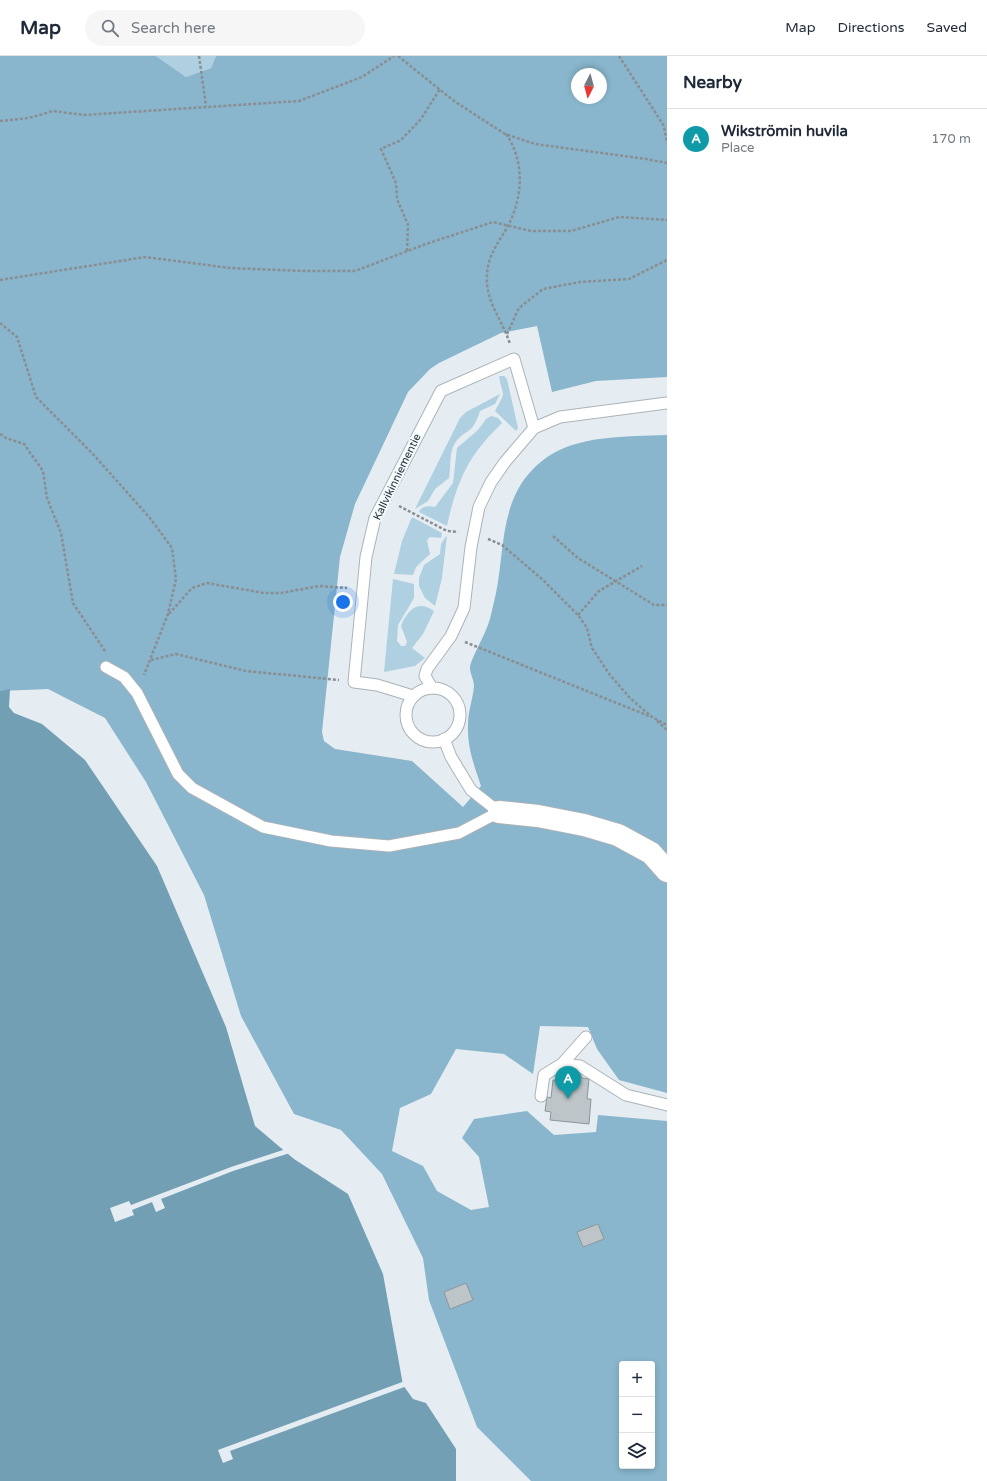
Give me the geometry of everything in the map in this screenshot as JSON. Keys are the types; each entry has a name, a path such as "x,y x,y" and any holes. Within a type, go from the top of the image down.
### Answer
{"street":[{"path":"499,812 538,816 584,824 618,835 651,853 667,871"}],"lane":[{"name":"Kallvikinniementie","path":"354,682 366,557 375,518 441,392 514,358 534,428"},
{"path":"432,688 425,676 427,669 451,636 464,608 479,507 491,482 505,462 534,428 560,417 667,404"},
{"path":"106,667 124,677 137,693 178,774 192,788 263,827 331,841 389,846 459,833 499,812 471,790 451,757 444,739"},
{"path":"354,682 377,685 413,696"},
{"path":"432,688 446,691 453,697 458,706 460,715 458,724 453,732 437,742 428,742 419,738 412,732 407,724 405,715 407,706 413,696 419,691 432,688"},
{"path":"541,1096 544,1075 562,1064 586,1036"},
{"path":"562,1064 580,1066 626,1095 667,1105"}],"path":[{"path":"199,56 206,106"},
{"path":"0,121 29,118 53,111 84,115 206,106 272,104 299,101 362,77 394,56"},
{"path":"398,56 454,101 505,134 535,144 667,163"},
{"path":"619,56 664,126 667,143"},
{"path":"407,251 408,225 397,200 396,183 382,149 401,140 421,119 440,89"},
{"path":"505,134 513,144 518,161 520,187 518,204 508,226 493,250 486,275 488,291 495,312 507,334 519,308 542,289 580,282 629,279 667,260"},
{"path":"0,280 145,257 230,268 304,271 355,271 407,251 492,222 531,231 571,231 619,217 667,220"},
{"path":"0,323 17,337 36,397 92,453 150,518 172,548 176,579 168,614 137,693"},
{"path":"0,434 6,438 24,444 43,471 47,498 61,533 73,603 105,650 106,667"},
{"path":"398,506 447,531 474,534 502,545 543,580 578,615 587,628 592,648 610,675 630,698 667,730"},
{"path":"554,536 578,558 654,605 667,605"},
{"path":"578,615 599,591 617,582 642,566"},
{"path":"168,614 192,588 207,583 264,593 281,593 319,586 362,590"},
{"path":"451,636 652,717 667,725"},
{"path":"150,660 176,654 246,671 315,676 354,682"}],"shaded area":[{"path":"0,56 156,56 186,77 211,68 216,56 667,56 667,377 596,381 552,392 537,326 501,333 439,363 430,369 408,392 355,504 340,557 322,732 324,741 335,749 412,761 463,807 481,786 472,756 468,732 468,719 474,686 470,668 491,616 497,587 505,529 516,492 527,476 542,461 555,452 570,446 586,441 619,437 667,435 667,1093 619,1080 597,1049 588,1027 540,1026 533,1074 504,1054 456,1049 431,1094 400,1108 392,1151 423,1166 437,1191 471,1210 489,1207 479,1157 462,1138 474,1119 527,1111 554,1135 596,1132 598,1115 667,1121 667,1481 531,1481 477,1427 429,1300 423,1258 382,1174 341,1130 294,1114 241,1016 204,895 146,782 105,718 48,689 0,691"},
{"path":"156,56 216,56 211,68 186,77"},
{"path":"499,376 504,376 507,379 518,428 516,431 495,411 503,396"},
{"path":"500,394 495,404 480,411 472,428 455,443 451,455 449,478 435,489 428,501 415,509 460,418 466,412"},
{"path":"491,416 498,418 502,423 489,436 465,470 456,492 447,526 419,512 424,507 435,507 453,483 457,448 478,430 486,419"},
{"path":"412,517 442,533 441,538 430,537 427,540 430,554 416,567 413,575 394,574 402,541"},
{"path":"447,535 442,578 435,606 425,598 419,586 419,578 424,565 440,554 441,544"},
{"path":"393,579 414,584 414,598 398,625 397,641 401,646 405,646 407,642 401,626 410,611 413,608 423,606 434,611 423,634 412,648 425,658 415,666 384,672"},
{"path":"10,689 9,707 14,713 42,724 85,760 157,866 226,1027 255,1126 294,1159 348,1194 383,1274 403,1385 413,1399 426,1403 456,1449 456,1481 0,1481 0,691"}],"pier":[{"path":"286,1149 290,1153 233,1171 161,1199 165,1208 156,1212 152,1202 132,1210 134,1215 115,1222 110,1208 129,1201 131,1205 231,1167"},
{"path":"405,1381 407,1386 230,1451 233,1459 223,1463 218,1450"}],"building":[{"path":"574,1074 580,1074 582,1078 589,1079 587,1099 591,1099 589,1124 550,1120 551,1112 545,1111 547,1097 551,1098 553,1080 562,1081 562,1077 572,1077"},
{"path":"598,1224 604,1239 583,1247 577,1232"},
{"path":"466,1283 473,1300 450,1309 444,1292"}],"place":[{"name":"Wikströmin huvila","path":"568,1099"}]}
